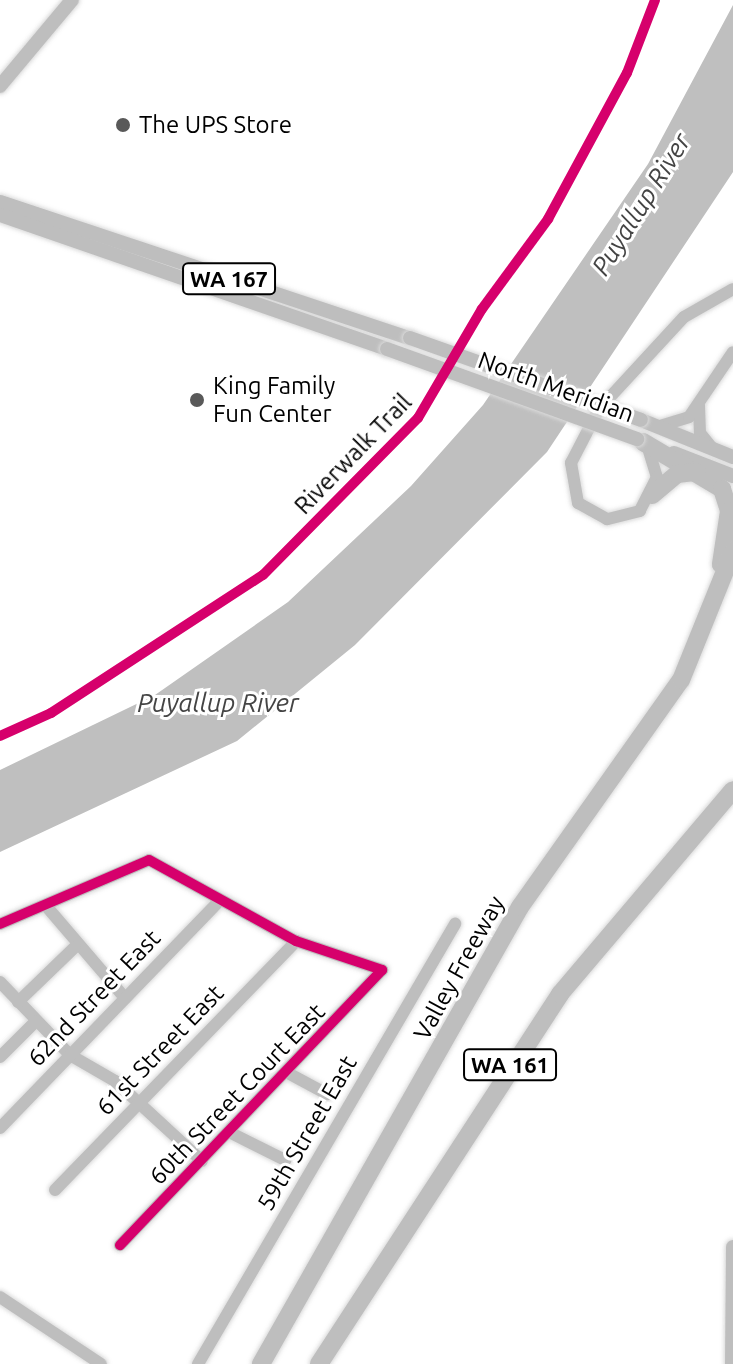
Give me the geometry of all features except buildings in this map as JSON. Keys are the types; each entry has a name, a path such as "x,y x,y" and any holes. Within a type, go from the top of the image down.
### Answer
{"highway":[{"name":"WA 167","path":"640,440 722,489 729,511 713,606"},
{"path":"652,495 672,476 697,472"},
{"name":"WA 161","path":"713,606 733,551"},
{"name":"Valley Freeway","path":"259,1364 520,907 667,704 713,606"},
{"name":"WA 161","path":"319,1364 560,994 733,790"}],"main road":[{"path":"0,86 72,0"},
{"name":"North Meridian","path":"2,205 410,338 647,422 733,457"},
{"name":"North Meridian","path":"2,205 733,476"},
{"path":"732,1364 728,1302 733,1247"}],"street":[{"path":"640,440 656,468 652,495 627,517 594,516 571,490 573,457 599,409 684,317 733,289"},
{"path":"647,422 682,424 733,352"},
{"path":"703,395 697,424 713,449"},
{"path":"0,924 47,907 149,860 296,941"},
{"name":"62nd Street East","path":"0,1128 220,900"},
{"path":"47,907 75,947 125,998"},
{"name":"59th Street East","path":"198,1364 455,924"},
{"name":"60th Street Court East","path":"120,1245 382,970 296,941"},
{"name":"61st Street East","path":"55,1190 296,941"},
{"path":"18,1002 75,947"},
{"path":"0,982 70,1055 140,1104 202,1161"},
{"path":"0,1057 36,1021"},
{"path":"286,1072 327,1094"},
{"path":"229,1132 285,1160"},
{"path":"0,1297 91,1362"}],"water":[{"name":"Puyallup River","path":"733,5 733,172 547,452 355,645 237,741 0,852 0,770 155,695 288,602 411,486 483,405 648,164"}],"cycle path":[{"name":"Riverwalk Trail","path":"0,736 51,713 263,575 418,418 482,309 548,219 627,73 655,0"},
{"path":"0,924 149,860 296,941 382,970 120,1245"}],"place":[{"name":"The UPS Store","path":"123,125"},
{"name":"King Family Fun Center","path":"197,400"}]}
